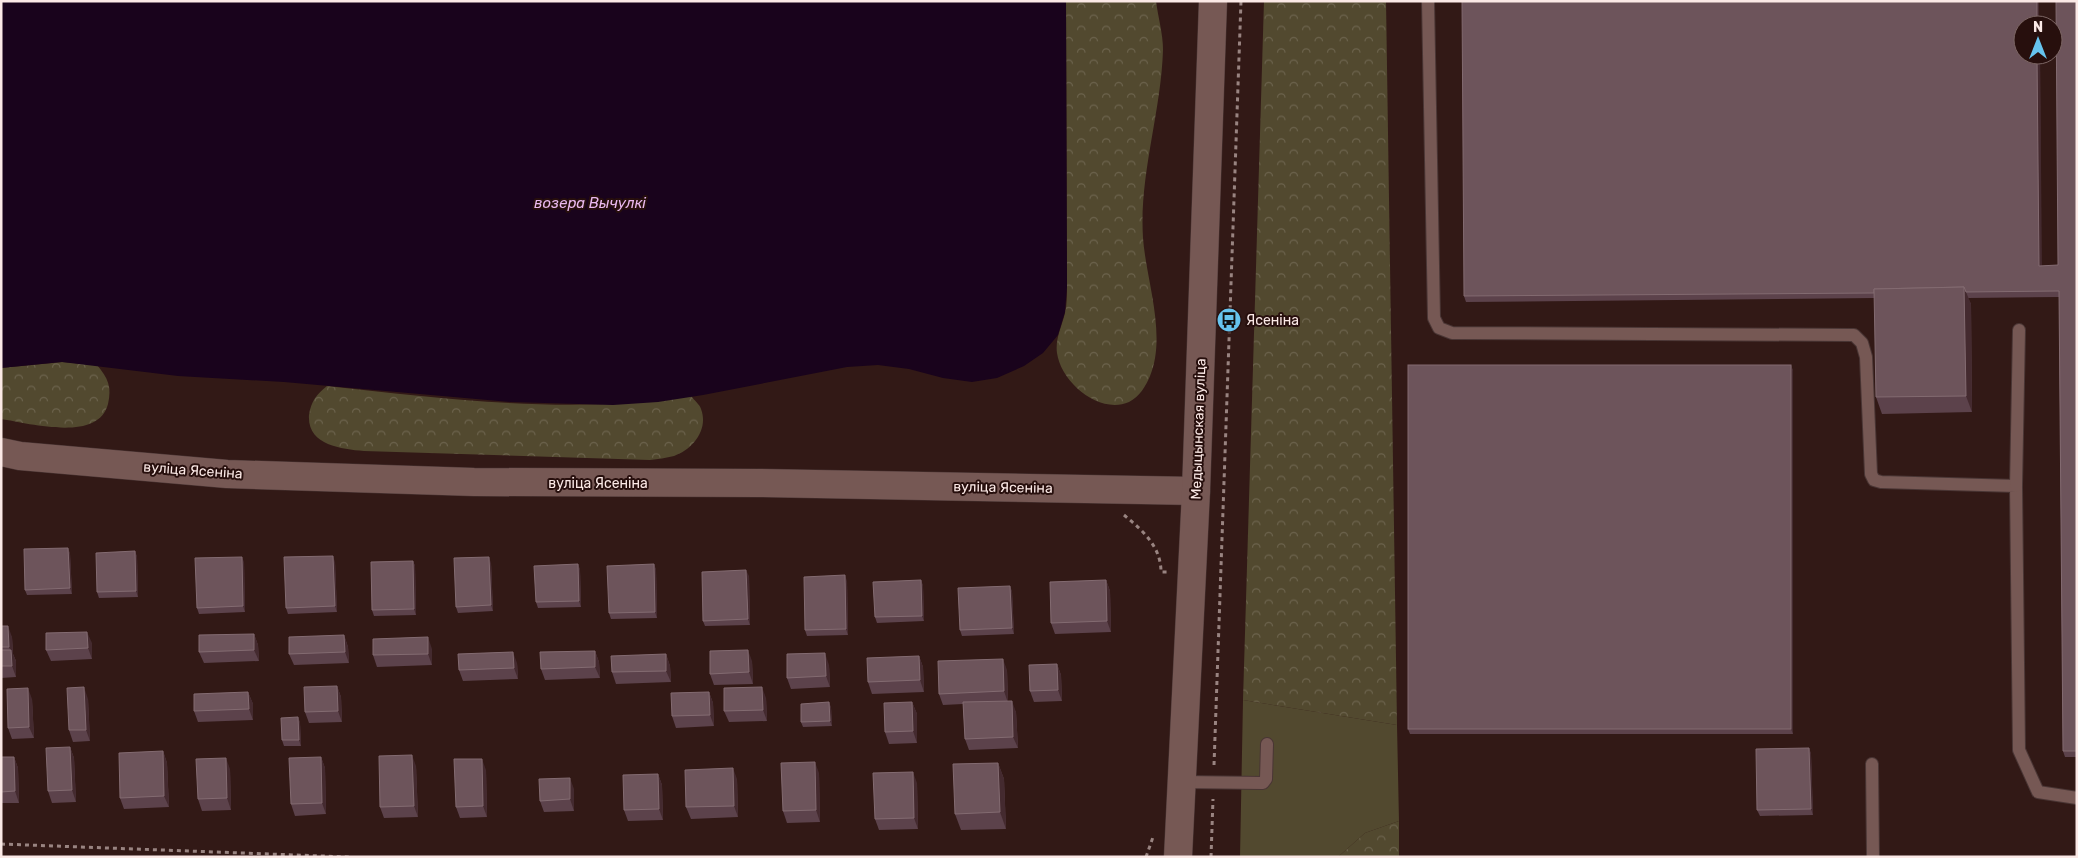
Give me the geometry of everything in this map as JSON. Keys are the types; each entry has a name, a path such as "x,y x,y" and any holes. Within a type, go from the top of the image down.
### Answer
{"street":[{"name":"Медыцынская вуліца","path":"1178,857 1196,491 1213,1"},
{"name":"вуліца Ясеніна","path":"1,452 20,456 227,474 474,482 758,483 1196,491"}],"lane":[{"path":"1428,1 1434,318 1439,328 1452,333 1854,335 1862,343 1866,357 1871,474 1874,480 1881,482 2016,486"},
{"path":"2019,330 2016,486 2019,750 2038,792 2077,798"},
{"path":"1183,782 1263,784 1266,780 1267,744"},
{"path":"1872,764 1874,857"}],"path":[{"path":"1212,857 1241,1"},
{"path":"1146,857 1153,837"},
{"path":"1,844 349,857"}],"green space":[{"path":"1066,1 1156,1 1162,38 1161,74 1147,167 1143,214 1143,238 1156,325 1155,360 1150,376 1139,394 1129,402 1117,405 1094,400 1083,393 1066,375 1057,353 1058,338 1067,297"},
{"path":"1264,1 1386,1 1397,725 1243,700"},
{"path":"62,362 97,365 101,370 108,383 110,393 108,404 102,416 91,423 77,427 61,428 1,419 1,368"},
{"path":"327,386 463,400 555,405 646,402 691,396 700,407 703,424 701,432 687,449 674,456 650,460 364,451 336,447 319,439 314,433 310,425 310,410 317,395"},
{"path":"1243,700 1397,725 1399,821 1365,833 1338,857 1240,857"},
{"path":"1399,821 1399,857 1338,857 1365,833"}],"water":[{"name":"возера Вычулкі","path":"1,1 1066,1 1067,287 1065,312 1058,335 1043,353 1024,366 997,378 972,382 943,378 909,369 878,365 847,367 703,395 658,402 613,405 511,402 284,382 178,376 62,362 1,368"}],"building":[{"path":"1462,1 2037,1 2037,15 2013,15 2013,65 2037,65 2039,266 2058,265 2056,65 2063,65 2063,15 2056,15 2056,1 2077,1 2077,751 2063,751 2059,291 1966,292 1964,287 1874,289 1874,293 1464,296"},
{"path":"1964,287 1966,396 1876,397 1874,289"},
{"path":"1408,365 1791,365 1791,729 1408,729"},
{"path":"68,548 70,588 25,590 24,549"},
{"path":"135,551 136,591 97,592 96,553"},
{"path":"333,556 335,606 286,608 284,557"},
{"path":"242,557 243,606 197,608 195,558"},
{"path":"489,557 491,605 456,607 454,558"},
{"path":"413,561 414,609 372,610 371,562"},
{"path":"578,564 579,601 536,602 534,566"},
{"path":"654,564 655,612 609,613 607,566"},
{"path":"746,570 748,619 703,621 702,572"},
{"path":"845,575 846,629 805,630 804,577"},
{"path":"921,580 922,616 875,617 873,582"},
{"path":"1106,580 1107,621 1051,623 1050,582"},
{"path":"1010,586 1012,628 960,630 958,588"},
{"path":"1,626 8,626 9,647 1,647"},
{"path":"87,632 88,648 46,650 46,633"},
{"path":"254,634 254,650 199,652 199,635"},
{"path":"344,635 345,652 289,654 289,637"},
{"path":"428,637 428,654 373,655 373,639"},
{"path":"1,650 11,650 12,666 1,666"},
{"path":"748,650 749,672 710,674 710,651"},
{"path":"595,651 595,667 541,669 540,652"},
{"path":"513,652 514,668 459,670 458,654"},
{"path":"825,653 826,676 787,678 787,654"},
{"path":"666,654 666,671 612,672 611,656"},
{"path":"919,656 920,680 868,682 867,658"},
{"path":"1003,659 1004,691 939,694 938,661"},
{"path":"1057,664 1058,690 1030,691 1029,665"},
{"path":"337,686 338,711 305,712 304,687"},
{"path":"84,687 86,730 69,730 67,688"},
{"path":"762,687 763,710 724,711 724,688"},
{"path":"28,688 29,727 8,728 7,689"},
{"path":"248,692 249,709 194,711 194,694"},
{"path":"709,692 710,715 672,716 671,693"},
{"path":"1012,701 1013,737 965,739 963,702"},
{"path":"829,702 830,721 801,722 801,704"},
{"path":"912,702 913,731 885,732 884,703"},
{"path":"298,717 299,740 282,740 281,718"},
{"path":"70,747 72,790 48,791 46,748"},
{"path":"1809,748 1811,809 1757,810 1756,749"},
{"path":"163,751 164,796 120,798 119,753"},
{"path":"412,755 414,806 380,807 379,756"},
{"path":"1,757 14,757 15,791 1,792"},
{"path":"321,757 322,803 291,804 289,758"},
{"path":"226,758 227,798 198,799 196,759"},
{"path":"454,759 482,759 483,806 456,807"},
{"path":"815,762 816,810 783,811 781,763"},
{"path":"998,763 1000,812 955,814 953,764"},
{"path":"733,768 734,806 686,807 685,770"},
{"path":"913,772 914,818 875,819 873,773"},
{"path":"658,774 659,809 624,810 623,775"},
{"path":"570,778 570,799 540,801 539,779"}],"place":[{"name":"Ясеніна","path":"1229,320"}]}
